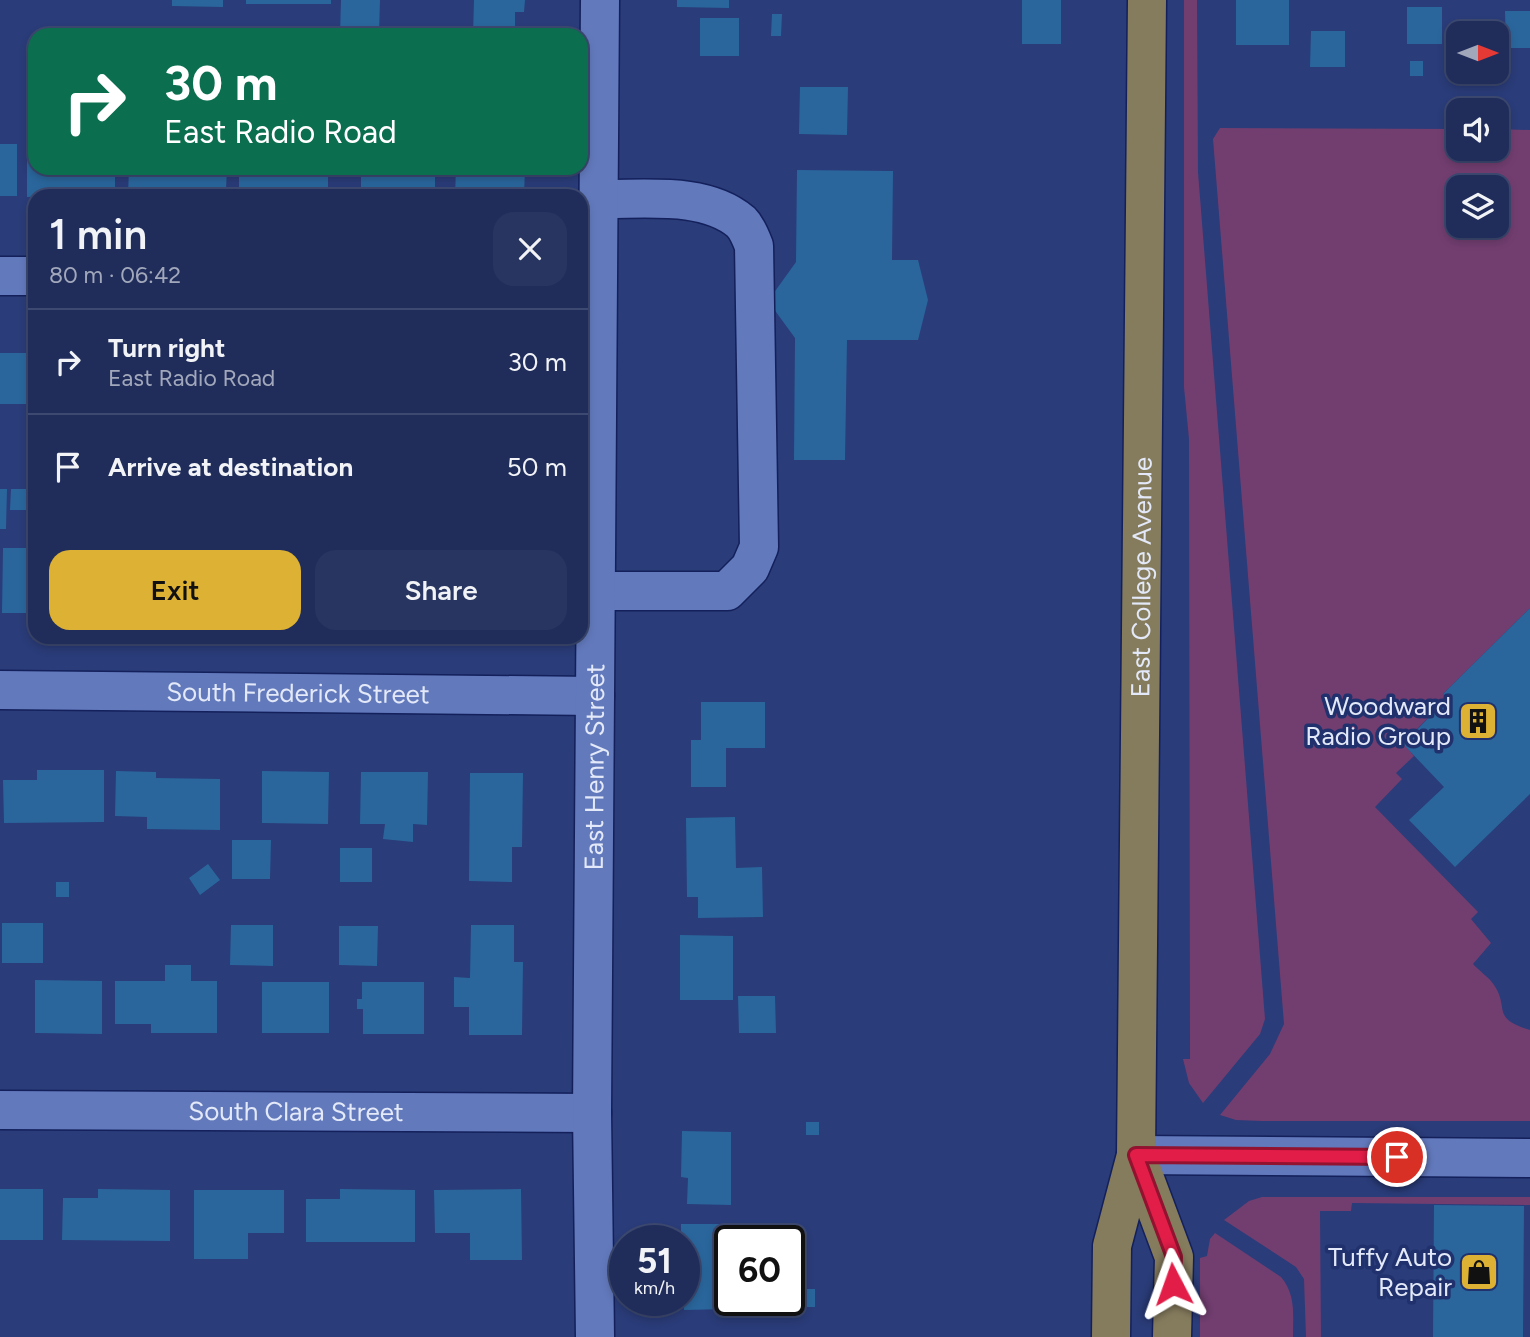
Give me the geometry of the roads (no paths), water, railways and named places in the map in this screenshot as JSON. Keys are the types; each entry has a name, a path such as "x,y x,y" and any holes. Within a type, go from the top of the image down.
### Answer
{"main road":[{"name":"East College Avenue","path":"1111,1337 1112,1246 1136,1155 1147,0"},
{"name":"East College Avenue","path":"1136,1155 1174,1257 1172,1337"}],"street":[{"name":"East Henry Street","path":"595,1337 592,1113 596,591 590,275 599,199 600,0"},
{"path":"596,591 727,591 750,568 759,547 754,246 744,224 723,209 695,201 599,199"},
{"path":"0,276 28,276"},
{"name":"South Frederick Street","path":"0,690 595,696"},
{"name":"South Clara Street","path":"0,1110 592,1113"},
{"path":"1136,1155 1530,1157"}],"place":[{"name":"Woodward Radio Group","path":"1478,721"},
{"name":"Tuffy Auto Repair","path":"1479,1272"}]}
